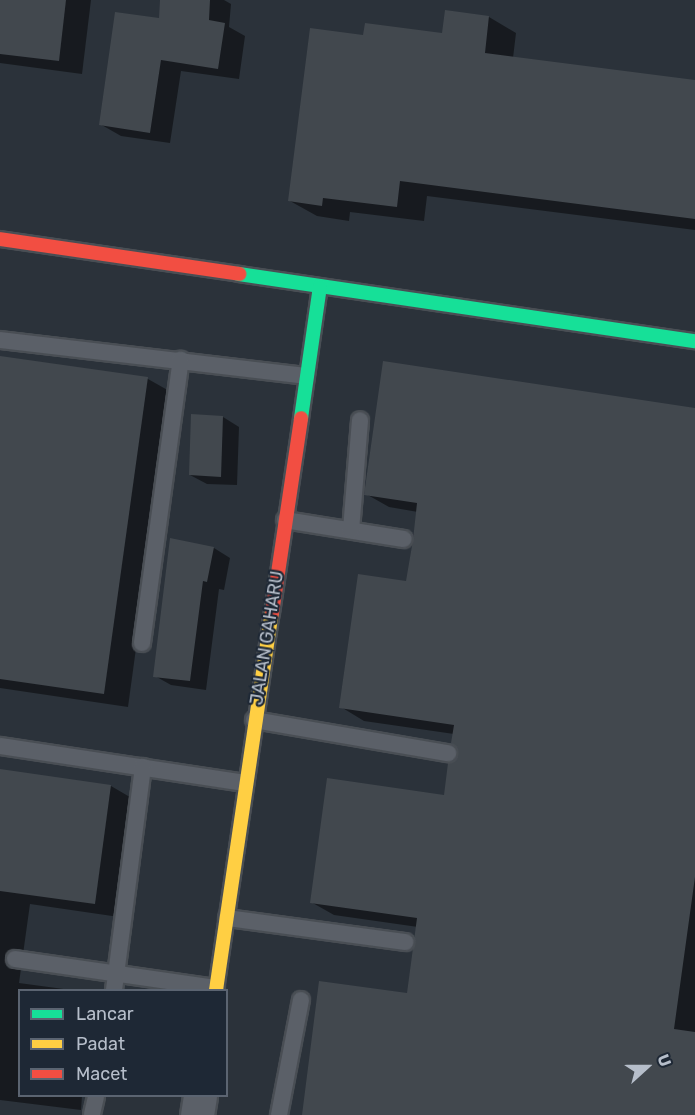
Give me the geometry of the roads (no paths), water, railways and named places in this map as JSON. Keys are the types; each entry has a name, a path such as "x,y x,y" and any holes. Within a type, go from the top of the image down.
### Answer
{"street":[{"path":"0,239 695,340"},
{"name":"JALAN GAHARU","path":"216,989 320,286"},
{"path":"197,1115 200,1097"}],"lane":[{"path":"0,340 306,376"},
{"path":"142,643 181,360"},
{"path":"351,530 360,420"},
{"path":"285,520 403,539"},
{"path":"254,720 448,753"},
{"path":"0,747 245,783"},
{"path":"116,982 142,767"},
{"path":"227,918 405,942"},
{"path":"15,959 116,982 216,989"},
{"path":"279,1115 301,1000"},
{"path":"92,1114 96,1097"}]}
